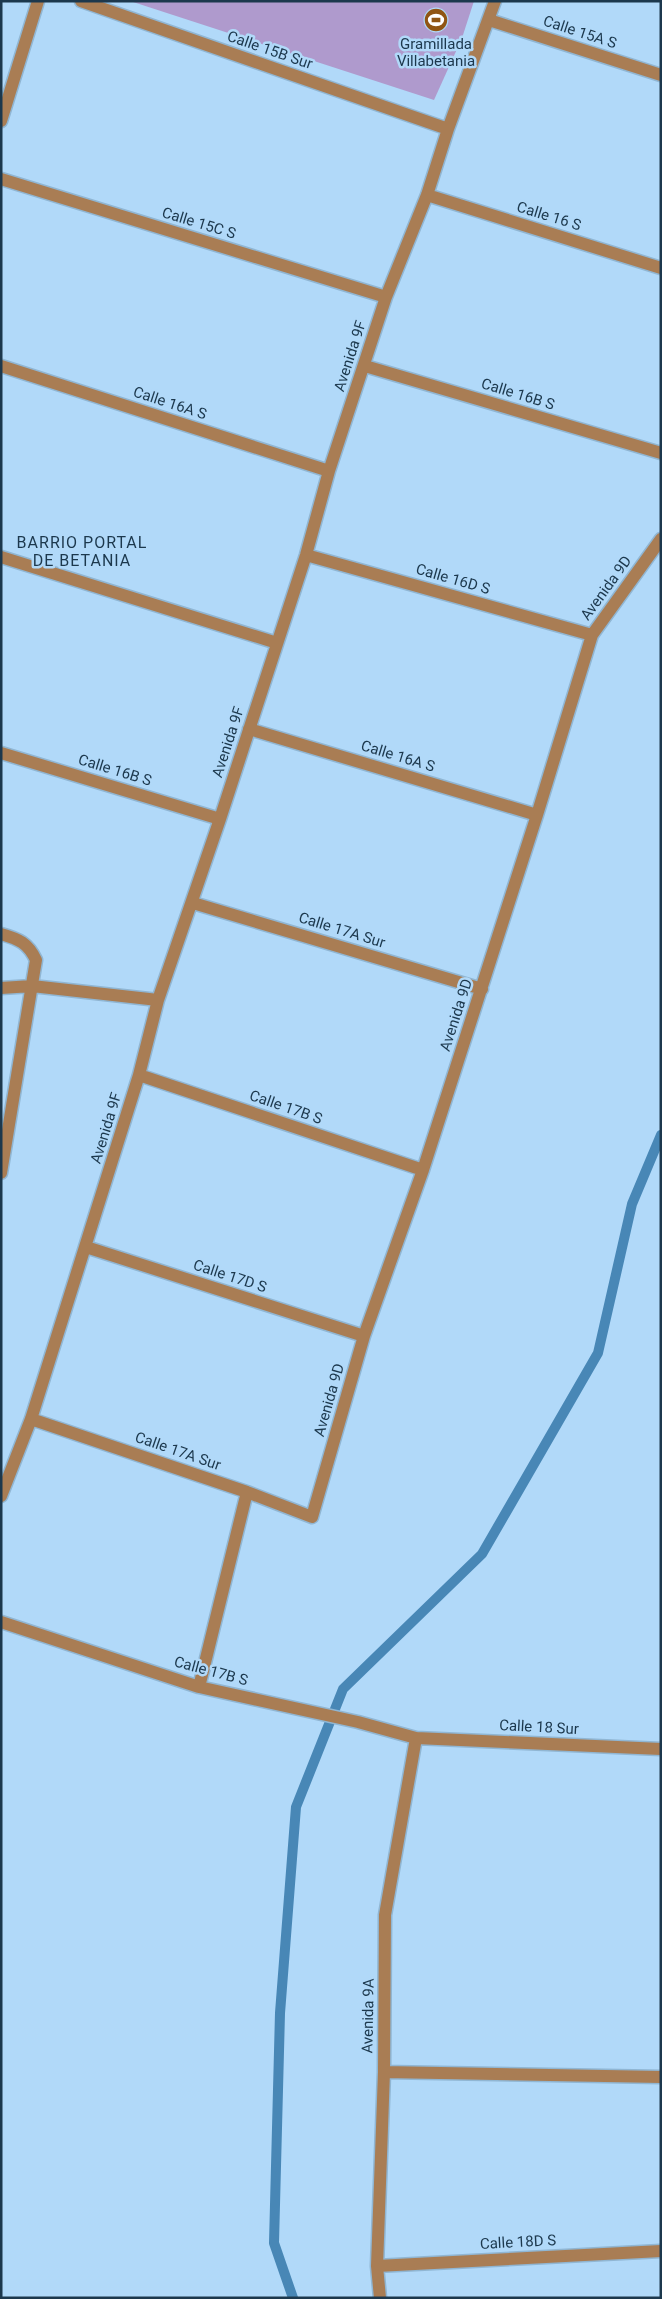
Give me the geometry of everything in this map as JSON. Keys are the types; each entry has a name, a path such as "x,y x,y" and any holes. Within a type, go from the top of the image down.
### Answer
{"street":[{"path":"1,121 38,1"},
{"name":"Calle 15B Sur","path":"81,1 448,129"},
{"name":"Avenida 9F","path":"1,1496 31,1419 139,1075 158,1000 193,903 306,555 329,471 365,366 386,297 427,195 448,129 495,1"},
{"name":"Calle 15A S","path":"489,20 661,75"},
{"name":"Calle 15C S","path":"1,179 386,297"},
{"name":"Calle 16 S","path":"427,195 661,268"},
{"name":"Calle 16A S","path":"1,366 329,471"},
{"name":"Calle 16B S","path":"365,366 661,454"},
{"name":"Avenida 9D","path":"312,1517 364,1336 423,1170 482,989 592,635 661,539"},
{"name":"Calle 16D S","path":"306,555 592,635"},
{"path":"1,557 277,643"},
{"name":"Calle 16A S","path":"249,729 537,815"},
{"name":"Calle 16B S","path":"1,753 220,819"},
{"name":"Calle 17A Sur","path":"193,903 482,989"},
{"path":"1,934 20,939 30,947 36,960 1,1173"},
{"path":"1,988 32,986 158,1000"},
{"name":"Calle 17B S","path":"139,1075 423,1170"},
{"name":"Calle 17D S","path":"86,1247 364,1336"},
{"name":"Calle 17A Sur","path":"31,1419 247,1492 312,1517"},
{"path":"199,1687 247,1492"},
{"name":"Calle 17B S","path":"1,1622 199,1687 358,1722 416,1738"},
{"name":"Calle 18 Sur","path":"416,1738 661,1749"},
{"name":"Avenida 9A","path":"380,2298 377,2266 384,2072 385,1915 416,1738"},
{"path":"384,2072 661,2077"},
{"name":"Calle 18D S","path":"377,2266 661,2251"}],"shaded area":[{"path":"130,1 474,1 462,38 434,100"}],"waterway":[{"path":"293,2298 274,2243 280,2013 296,1807 343,1689 482,1554 598,1353 632,1204 661,1135"}],"place":[{"name":"Gramillada Villabetania","path":"436,20"}],"district":[{"name":"BARRIO PORTAL DE BETANIA","path":"82,551"}]}
